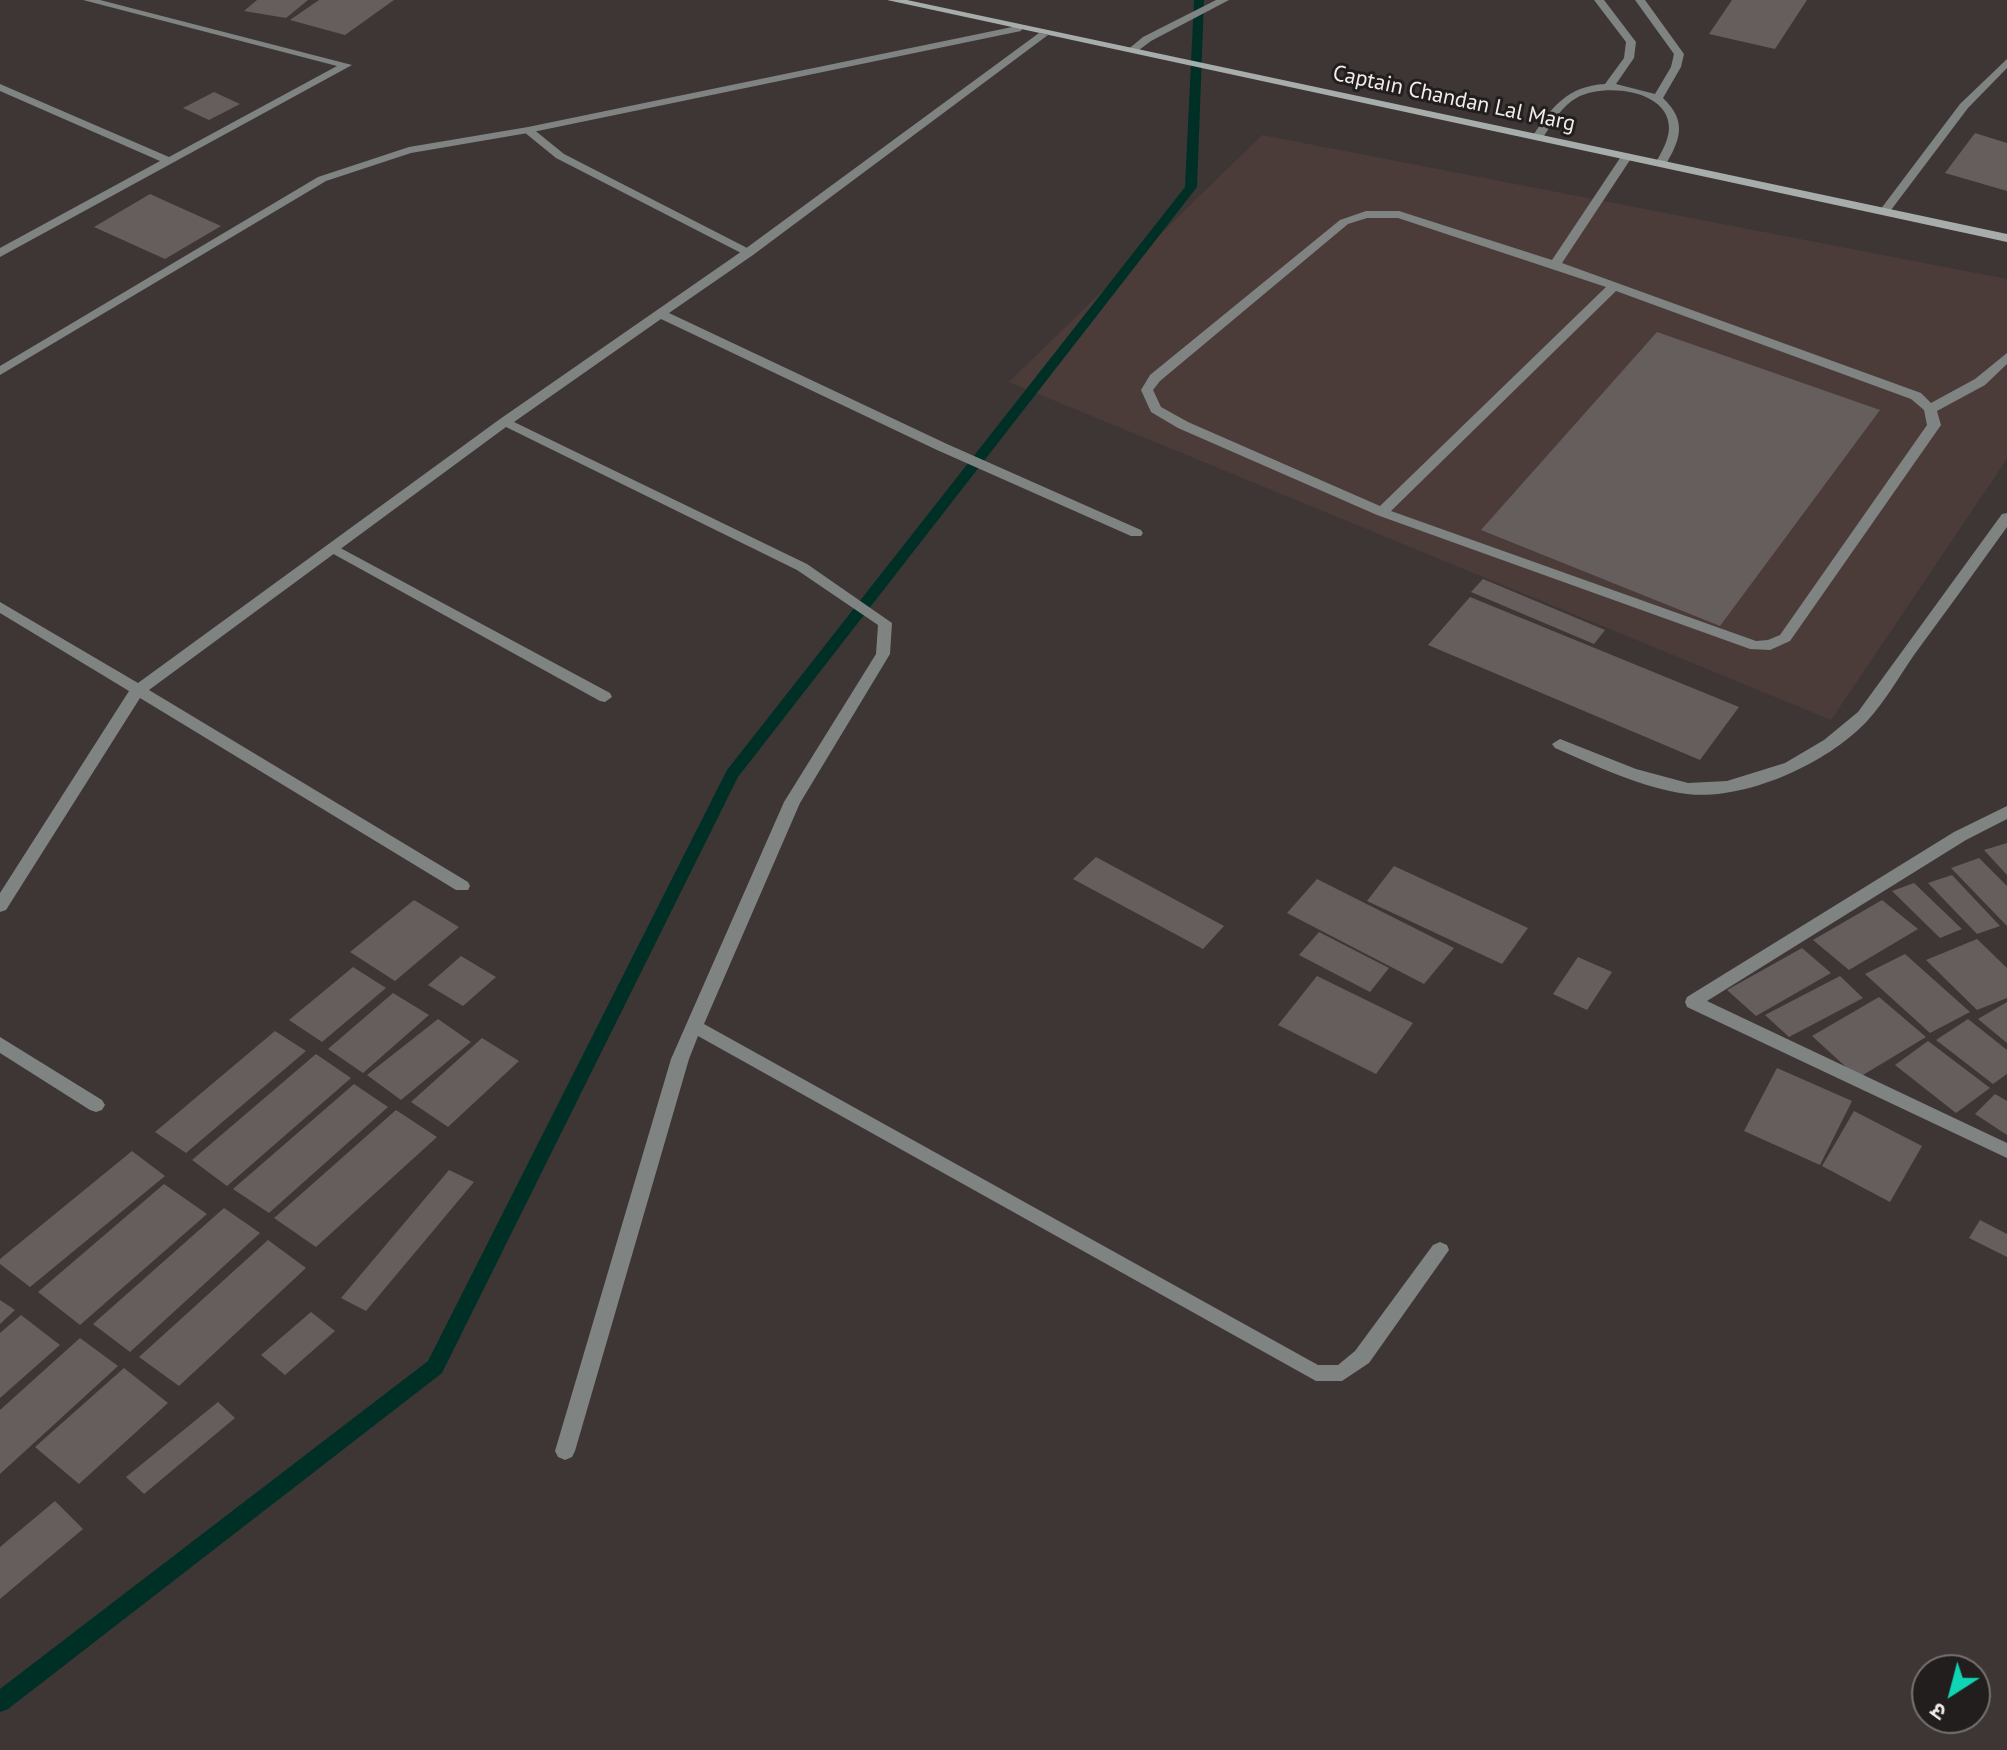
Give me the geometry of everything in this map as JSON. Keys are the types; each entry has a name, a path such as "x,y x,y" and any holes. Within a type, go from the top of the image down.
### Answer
{"street":[{"path":"0,253 347,65 88,0"},
{"name":"Captain Chandan Lal Marg","path":"892,0 1043,35 1272,80 2007,238"},
{"path":"1599,0 1631,42 1629,58 1608,87"},
{"path":"1640,0 1679,54 1676,67 1657,99"},
{"path":"1131,51 1218,2"},
{"path":"0,371 322,179 409,150 528,130 1017,29"},
{"path":"0,906 136,692 505,422 749,252 1043,35"},
{"path":"1884,212 1964,106 2007,62"},
{"path":"0,87 169,161"},
{"path":"1538,137 1560,104 1575,93 1608,87 1657,99 1667,107 1674,121 1674,138 1661,164"},
{"path":"528,130 560,156 749,252"},
{"path":"1555,265 1626,157"},
{"path":"1366,215 1399,215 1613,287 1916,396 1930,409 1934,425 1785,638 1770,645 1740,643 1382,512 1183,425 1156,409 1147,390 1155,378 1344,222 1366,215"},
{"path":"1382,512 1613,287"},
{"path":"660,314 942,447 1136,533"},
{"path":"1930,409 1980,382 2007,357"},
{"path":"505,422 802,567 885,623 883,654 792,802 680,1059 565,1451"},
{"path":"1560,744 1638,776 1704,789 1782,772 1836,743 1863,716 2007,517"},
{"path":"333,548 605,697"},
{"path":"0,607 136,692 462,886"},
{"path":"2007,812 1960,836 1693,1002 2007,1151"},
{"path":"694,1026 1316,1373 1342,1373 1362,1357 1440,1250"},
{"path":"0,1044 96,1105"}],"shaded area":[{"path":"1262,135 2007,279 2007,459 1831,720 1009,382"}],"building":[{"path":"257,0 308,0 286,18 244,11"},
{"path":"319,0 394,0 345,35 290,20"},
{"path":"1732,0 1807,0 1775,49 1709,34"},
{"path":"214,92 240,104 209,120 183,108"},
{"path":"1975,133 2007,143 2007,191 1945,173"},
{"path":"150,194 221,226 165,259 94,227"},
{"path":"1657,332 1880,410 1720,626 1481,530"},
{"path":"1483,579 1605,630 1594,644 1471,592"},
{"path":"1470,597 1739,707 1700,760 1428,645"},
{"path":"2007,843 2007,875 1984,850"},
{"path":"1096,857 1224,926 1203,949 1073,879"},
{"path":"1979,858 2007,886 2007,926 1951,868"},
{"path":"1394,866 1528,928 1502,964 1367,901"},
{"path":"1952,875 2000,926 1977,934 1928,883"},
{"path":"1317,879 1454,948 1424,984 1287,913"},
{"path":"1914,883 1962,929 1940,938 1892,891"},
{"path":"414,900 459,927 395,981 350,952"},
{"path":"1882,900 1918,929 1849,970 1813,940"},
{"path":"1319,932 1389,968 1370,992 1299,955"},
{"path":"1977,939 2007,968 2007,998 1977,1010 1926,960"},
{"path":"1802,948 1831,973 1756,1016 1727,990"},
{"path":"1905,954 1970,1012 1930,1033 1865,974"},
{"path":"461,956 496,977 463,1006 428,985"},
{"path":"1578,957 1612,972 1587,1010 1553,994"},
{"path":"353,967 386,988 322,1042 289,1020"},
{"path":"1317,976 1413,1023 1376,1074 1278,1025"},
{"path":"1840,976 1863,998 1789,1037 1765,1015"},
{"path":"393,993 429,1015 363,1073 328,1049"},
{"path":"1879,997 1926,1037 1858,1078 1812,1036"},
{"path":"2007,1002 2007,1043 1978,1019"},
{"path":"438,1019 471,1042 401,1100 367,1075"},
{"path":"1968,1019 2007,1050 2007,1074 1993,1084 1936,1040"},
{"path":"275,1031 306,1051 186,1153 155,1132"},
{"path":"482,1038 519,1061 448,1127 411,1102"},
{"path":"1928,1041 1990,1088 1956,1113 1895,1065"},
{"path":"316,1054 351,1078 227,1186 192,1160"},
{"path":"1777,1068 1852,1101 1820,1165 1744,1131"},
{"path":"354,1084 388,1107 269,1213 233,1189"},
{"path":"1995,1094 2007,1101 2007,1135 1975,1114"},
{"path":"396,1110 437,1137 316,1247 274,1218"},
{"path":"1854,1111 1922,1146 1890,1202 1822,1166"},
{"path":"132,1151 165,1176 30,1287 0,1264 0,1259"},
{"path":"449,1170 474,1182 366,1311 341,1298"},
{"path":"164,1184 207,1214 80,1325 38,1292"},
{"path":"224,1208 260,1233 130,1352 93,1324"},
{"path":"1980,1220 2007,1234 2007,1257 1969,1238"},
{"path":"268,1240 306,1268 179,1386 139,1357"},
{"path":"0,1300 15,1310 0,1324"},
{"path":"311,1312 335,1331 285,1375 261,1355"},
{"path":"21,1315 60,1345 0,1398 0,1333"},
{"path":"80,1338 118,1366 0,1474 0,1410"},
{"path":"124,1368 168,1403 79,1484 35,1447"},
{"path":"218,1402 235,1418 144,1494 126,1477"},
{"path":"55,1501 83,1529 0,1599 0,1547"}],"waterway":[{"path":"0,1702 435,1367 732,774 1191,187 1199,0"}]}
